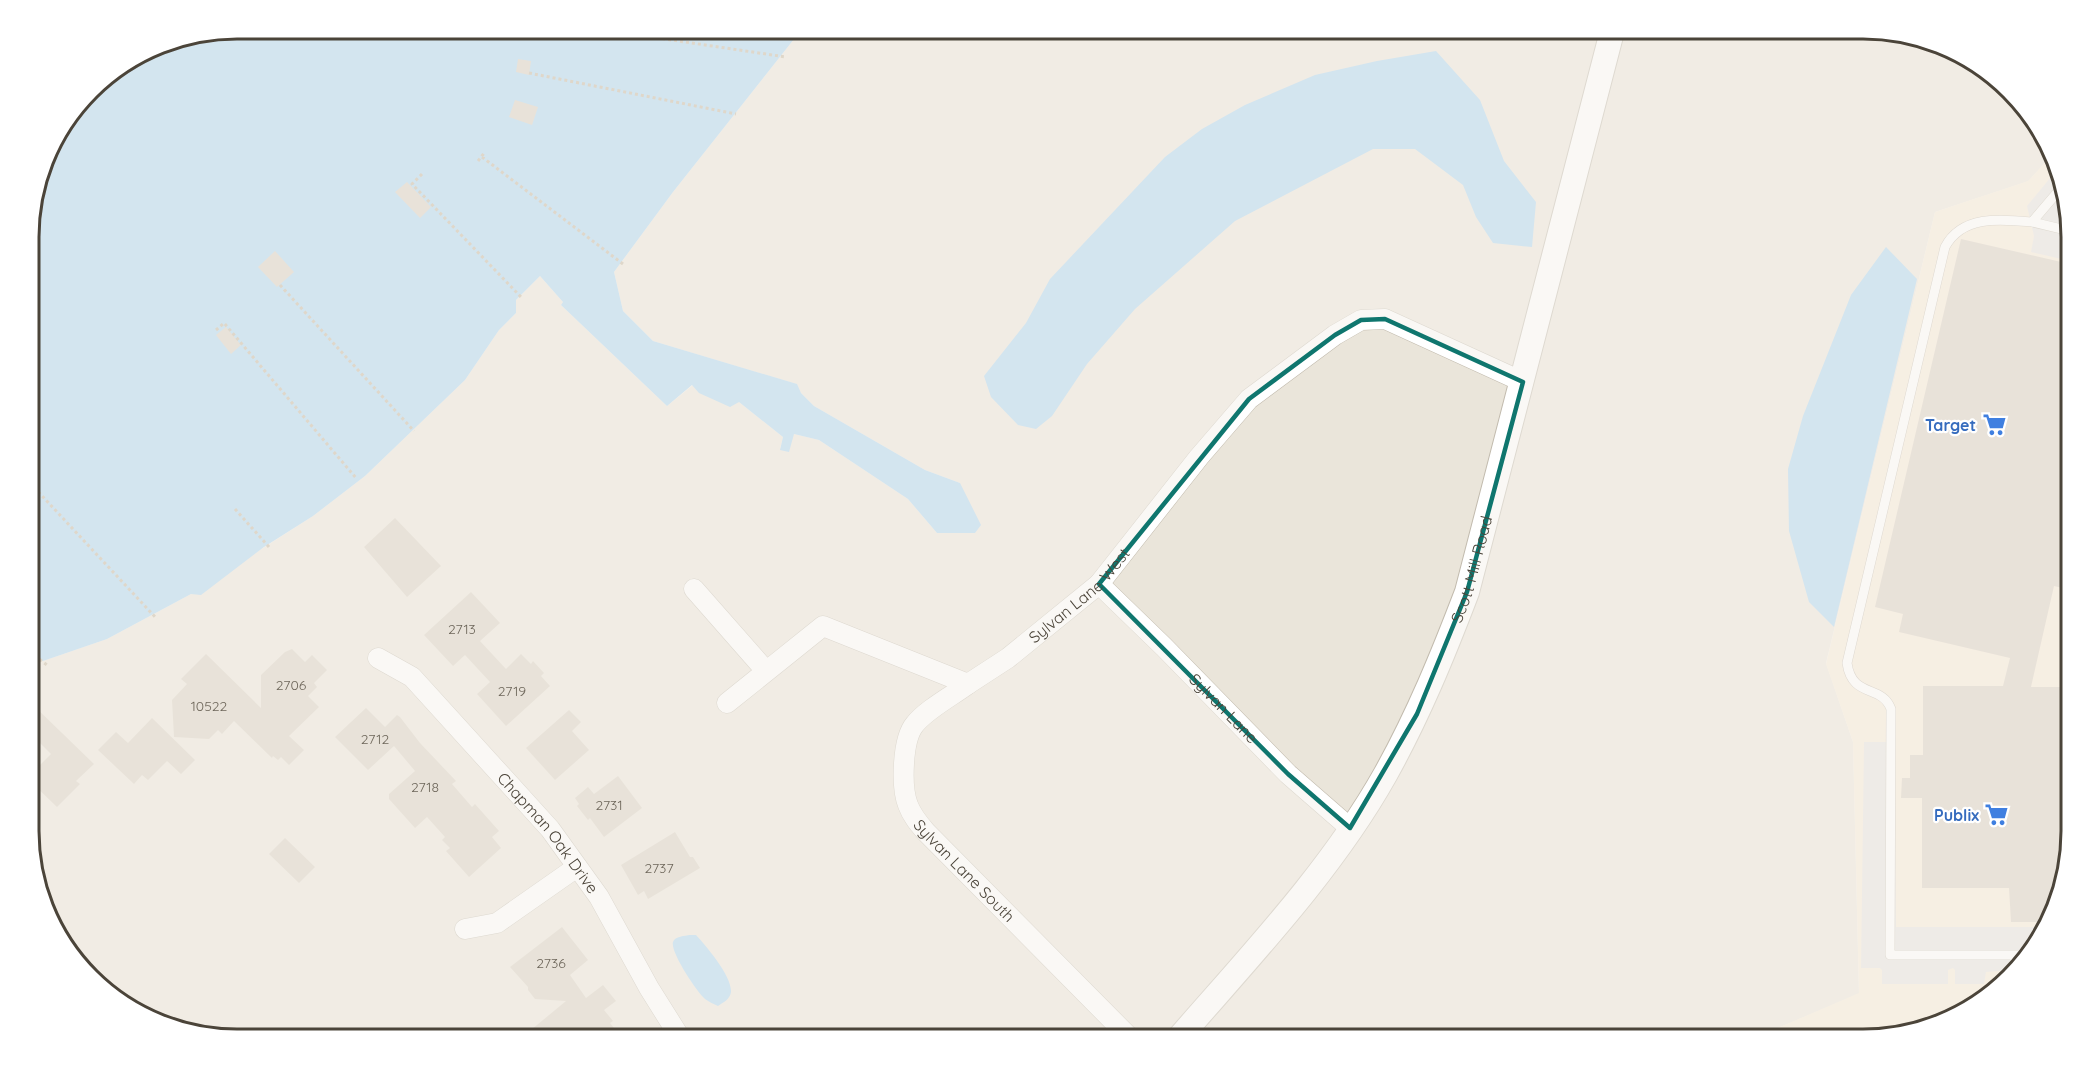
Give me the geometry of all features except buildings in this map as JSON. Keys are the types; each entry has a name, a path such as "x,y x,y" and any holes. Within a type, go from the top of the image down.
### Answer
{"street":[{"name":"Scott Mill Road","path":"1187,1029 1300,898 1384,776 1417,714 1467,592 1610,39"},
{"name":"Sylvan Lane West","path":"968,684 1008,658 1099,584 1199,457 1249,399 1335,335 1361,320 1385,319 1523,382"},
{"name":"Sylvan Lane","path":"1099,584 1288,774 1350,828"},
{"path":"694,589 766,671"},
{"path":"727,703 823,626 968,684"},
{"name":"Chapman Oak Drive","path":"378,658 412,677 550,829 598,897 648,988 675,1029"},
{"name":"Sylvan Lane South","path":"968,684 915,724 907,741 904,785 907,803 926,832 1121,1029"},
{"path":"465,929 497,923 577,867"}],"lane":[{"path":"2032,222 2056,194"},
{"path":"2015,958 1890,955 1891,709 1882,697 1856,684 1850,676 1847,663 1945,247 1954,233 1962,227 1990,219 2032,222 2060,229"}],"path":[{"path":"665,39 786,57"},
{"path":"529,73 736,114"},
{"path":"478,161 485,152"},
{"path":"482,157 623,264"},
{"path":"422,174 412,184 521,297"},
{"path":"280,285 414,431"},
{"path":"216,330 224,323 356,478"},
{"path":"39,493 157,619"},
{"path":"235,509 269,547"},
{"path":"39,659 47,665"}],"highlighted area":[{"path":"1385,319 1523,382 1467,592 1417,714 1350,828 1288,774 1099,584 1249,399 1335,335 1361,320"}],"shaded area":[{"path":"794,39 1863,39 1902,43 1927,50 1951,59 1973,72 2003,97 2020,116 2046,161 2029,181 1935,212 1826,663 1853,742 1859,994 1776,1029 237,1029 186,1022 149,1009 127,996 88,962 72,941 54,907 46,882 39,831 39,661 107,639 191,594 313,516 365,476 465,380 499,330 516,313 516,300 540,276 563,302 561,305 667,406 693,385 739,402 783,437 780,449 794,434 819,440 908,499 937,533 960,483 925,470 814,406 801,393 796,384 653,341 623,311 614,272 673,192"},
{"path":"2046,161 2059,211 2061,237 2061,831 2054,882 2041,919 2012,962 1994,980 1951,1009 1902,1025 1876,1029 1775,1029 1859,993 1853,742 1826,664 1935,212 2028,181"},
{"path":"2051,177 2059,211 2061,259 2031,252 2034,236 2027,206"},
{"path":"1864,742 1895,742 1896,927 2036,927 2028,941 2004,970 1986,972 1984,984 1955,984 1953,968 1948,970 1948,984 1882,984 1880,968 1861,968"}],"water":[{"path":"237,39 794,39 673,192 614,272 623,311 653,341 797,384 801,393 814,406 925,470 960,483 981,525 975,533 937,533 908,499 819,440 794,434 789,452 780,450 783,437 739,402 730,407 699,393 692,385 667,406 561,305 563,302 540,276 516,300 516,313 499,330 465,380 365,476 313,516 264,547 201,595 191,594 107,639 39,661 39,224 46,186 59,149 80,116 106,88 127,72 161,54 198,43"},
{"path":"1436,51 1480,100 1504,161 1536,202 1532,247 1493,243 1476,217 1463,185 1415,149 1373,149 1235,221 1135,309 1087,364 1052,416 1036,429 1018,425 991,397 984,376 1026,323 1050,279 1165,157 1202,129 1245,105 1315,75"},
{"path":"1886,247 1917,279 1834,627 1809,602 1789,531 1788,469 1803,416 1851,295"},
{"path":"696,935 718,962 730,985 730,994 718,1006 701,995 685,972 673,947 674,940"}],"place":[{"name":"Target","path":"1994,425"},
{"name":"Publix","path":"1997,815"}]}
